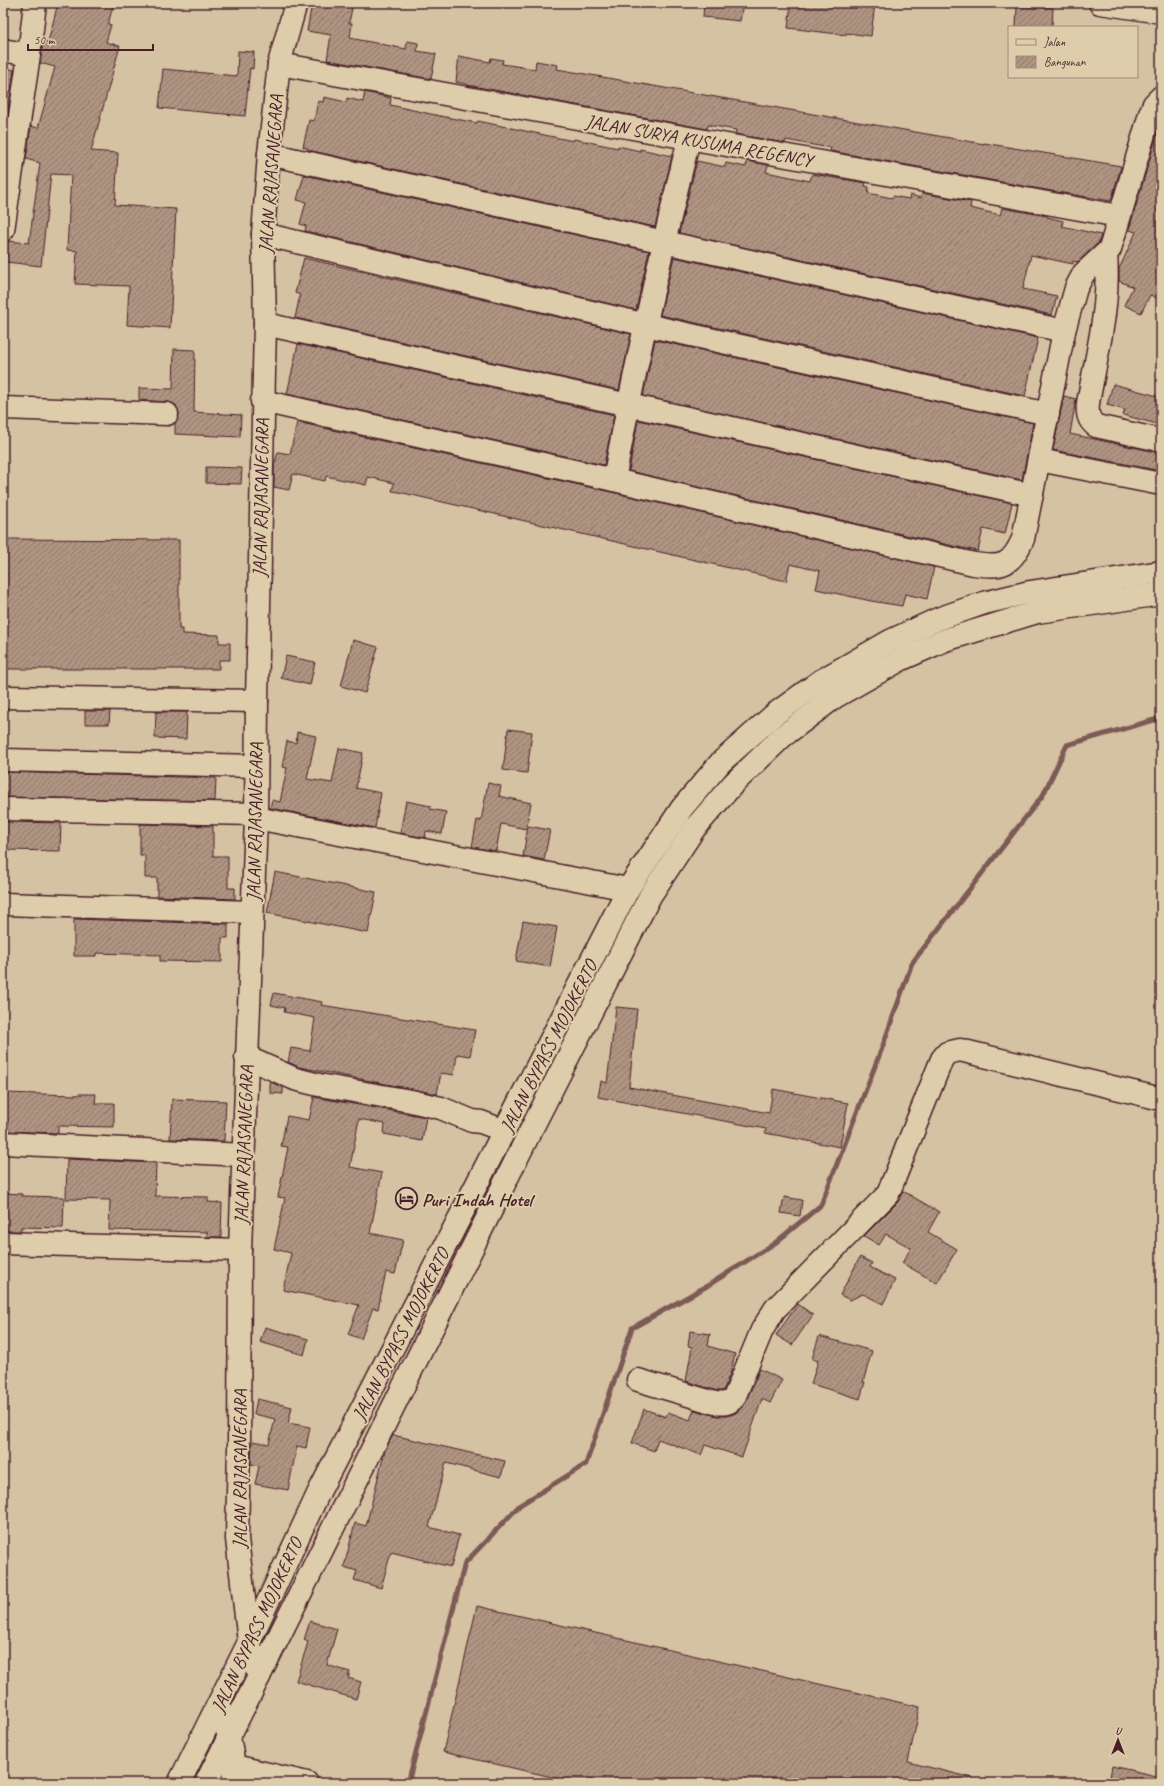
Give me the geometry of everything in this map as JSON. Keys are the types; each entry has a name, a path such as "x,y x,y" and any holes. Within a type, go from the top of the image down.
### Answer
{"main road":[{"path":"3,230 29,55 35,3"},
{"name":"JALAN RAJASANEGARA","path":"259,1677 249,1642 237,1539 240,1250 256,816 262,401 265,324 263,234 269,154 279,64 296,3"},
{"path":"1100,3 1137,6 1161,12"},
{"path":"3,50 29,55"},
{"name":"JALAN SURYA KUSUMA REGENCY","path":"279,64 1119,216"},
{"path":"262,401 614,480 974,564 988,566 1001,564 1012,560 1023,539 1064,331 1079,279 1106,254 1112,243 1150,114 1154,104 1161,97"},
{"path":"614,480 628,404 664,241 689,139"},
{"path":"269,154 1064,331"},
{"path":"263,234 646,325 1048,414"},
{"path":"1106,254 1108,276 1106,311 1088,403 1088,416 1090,422 1096,426 1155,439"},
{"path":"265,324 1032,495"},
{"path":"3,408 167,414"},
{"path":"1039,460 1161,484"},
{"name":"JALAN BYPASS MOJOKERTO","path":"179,1783 219,1705 319,1492 628,889 682,808 721,762 775,714 822,680 890,641 938,619 984,603 1030,592 1161,572"},
{"name":"JALAN BYPASS MOJOKERTO","path":"206,1783 527,1138 650,896 694,829 733,784 783,736 835,697 902,659 944,640 1037,612 1161,594"},
{"path":"3,697 257,701"},
{"path":"3,760 256,766"},
{"path":"3,809 256,816 628,889"},
{"path":"3,904 252,912"},
{"path":"638,1380 715,1403 723,1404 731,1402 762,1330 775,1309 888,1194 942,1059 947,1053 960,1050 1161,1099"},
{"path":"246,1058 295,1079 319,1085 411,1101 441,1108 472,1121 481,1122 504,1131"},
{"path":"3,1143 244,1155"},
{"path":"3,1243 240,1250"},
{"path":"219,1705 230,1734 234,1774 307,1783"}],"building":[{"path":"58,3 102,3 113,6 108,24 111,25 106,42 120,46 91,151 118,153 115,205 176,209 170,328 127,325 129,286 75,284 77,251 67,250 71,175 51,174 41,266 6,262 8,241 29,243 40,163 26,159 31,126 38,128 55,67 40,63 43,41 48,42"},
{"path":"312,3 353,3 349,23 352,23 350,38 406,49 407,41 418,43 417,51 436,54 431,79 327,60 331,35 307,31"},
{"path":"704,3 743,3 740,21 703,17"},
{"path":"791,3 875,3 871,36 846,33 846,35 788,28"},
{"path":"1017,6 1053,8 1052,26 1016,26"},
{"path":"238,51 254,52 253,69 250,68 245,116 159,108 163,69 237,76"},
{"path":"459,56 490,62 491,58 503,60 502,64 535,69 536,61 558,65 557,69 984,144 1121,166 1111,201 830,151 831,148 786,140 785,143 735,134 736,130 708,125 707,129 467,85 456,82"},
{"path":"3,67 14,70 3,145"},
{"path":"365,92 391,98 390,105 440,116 477,123 478,121 573,141 574,139 618,148 618,146 640,151 640,149 672,156 655,227 308,150 308,148 303,147 309,120 314,121 318,101 323,102 324,97 346,102 347,98 363,102"},
{"path":"1161,121 1161,300 1150,295 1141,313 1124,305 1133,287 1119,281 1119,269 1136,232 1129,230"},
{"path":"697,161 725,167 726,163 746,167 747,161 768,165 766,172 810,181 812,174 866,183 865,186 869,187 868,193 892,198 893,196 909,199 910,195 921,198 922,193 971,202 970,208 1000,215 1002,208 1047,216 1063,221 1062,226 1101,235 1099,242 1078,262 1073,261 1073,264 1031,255 1023,289 1057,296 1052,315 679,233"},
{"path":"304,175 649,251 636,310 305,231 306,226 300,224 306,202 297,200"},
{"path":"674,257 1038,338 1025,396 660,315"},
{"path":"304,258 631,334 619,390 295,318 300,295 295,293"},
{"path":"655,340 1033,423 1022,480 643,396"},
{"path":"298,344 614,415 604,465 287,394"},
{"path":"174,349 195,350 194,412 241,415 240,437 175,434 175,423 179,415 176,405 167,402 139,400 139,388 173,389"},
{"path":"1113,384 1161,397 1161,425 1123,415 1125,410 1107,405"},
{"path":"1064,396 1076,399 1070,434 1161,453 1161,471 1053,450"},
{"path":"638,420 1012,503 1005,534 983,529 978,551 629,471"},
{"path":"297,422 611,492 934,567 927,599 905,594 902,606 816,589 820,571 790,564 786,581 392,491 394,483 368,477 366,485 326,476 325,481 293,474 289,490 274,487 274,466 278,452 290,454"},
{"path":"206,467 242,468 241,484 206,483"},
{"path":"3,539 179,540 179,629 182,629 182,634 219,635 219,643 230,643 230,660 219,660 219,669 3,669"},
{"path":"353,640 378,647 365,693 341,686"},
{"path":"286,656 315,662 310,685 281,678"},
{"path":"85,711 110,711 109,724 85,724"},
{"path":"156,712 187,712 186,739 155,738"},
{"path":"508,729 532,732 527,773 503,770"},
{"path":"297,732 316,736 307,779 332,783 339,748 363,753 356,788 381,793 375,828 270,808 272,800 280,802 287,768 282,767 287,741 296,743"},
{"path":"3,772 216,778 215,801 3,797"},
{"path":"488,783 501,786 499,796 531,803 526,829 501,824 496,851 472,847 477,820 481,821"},
{"path":"406,801 431,806 430,809 446,812 442,834 426,831 425,838 400,833"},
{"path":"3,822 61,823 60,851 3,850"},
{"path":"140,824 213,826 213,856 228,856 228,888 235,888 235,899 157,896 157,878 145,878 145,855 140,855"},
{"path":"528,826 550,830 544,860 523,856"},
{"path":"275,872 376,892 368,933 267,913"},
{"path":"74,919 228,924 228,938 222,938 222,962 160,961 160,955 96,953 96,956 74,956"},
{"path":"523,921 557,927 550,967 516,961"},
{"path":"274,993 322,1002 321,1005 475,1030 470,1056 457,1054 454,1075 441,1073 437,1094 299,1067 288,1062 291,1048 310,1051 315,1018 284,1012 285,1008 271,1005"},
{"path":"616,1007 637,1009 629,1087 769,1113 773,1089 848,1103 840,1147 765,1133 766,1129 598,1097 601,1081 607,1083"},
{"path":"270,1082 283,1087 283,1094 270,1093"},
{"path":"3,1093 96,1094 95,1103 114,1103 114,1127 58,1126 58,1133 3,1131"},
{"path":"314,1097 426,1117 422,1141 384,1134 385,1124 359,1119 350,1167 382,1173 370,1233 403,1240 395,1274 386,1272 378,1309 373,1308 361,1339 348,1334 359,1305 283,1290 291,1253 274,1249 285,1198 278,1197 288,1147 281,1146 287,1116 309,1120"},
{"path":"172,1099 226,1101 224,1141 170,1139"},
{"path":"67,1159 156,1163 155,1196 208,1197 208,1202 222,1203 221,1237 207,1237 207,1232 109,1230 110,1200 66,1199"},
{"path":"903,1191 939,1212 928,1232 957,1249 937,1283 902,1263 911,1248 886,1234 879,1245 864,1236 897,1203"},
{"path":"3,1193 22,1194 22,1196 64,1197 63,1228 21,1227 21,1231 3,1231"},
{"path":"784,1197 802,1200 800,1216 781,1213"},
{"path":"860,1257 872,1263 870,1267 895,1280 883,1304 863,1294 850,1300 840,1295"},
{"path":"798,1304 813,1315 792,1345 776,1335"},
{"path":"265,1327 308,1339 304,1355 260,1342"},
{"path":"690,1331 710,1334 708,1346 735,1354 731,1371 723,1391 717,1391 686,1381 692,1347 688,1346"},
{"path":"819,1336 872,1351 863,1382 865,1382 860,1399 811,1384 818,1361 812,1359"},
{"path":"760,1369 782,1380 770,1403 762,1399 742,1457 705,1445 701,1455 658,1439 654,1451 632,1443 644,1409 666,1417 668,1412 690,1420 694,1410 717,1416 727,1416 736,1413 745,1403"},
{"path":"257,1399 292,1407 288,1423 310,1427 306,1448 297,1446 288,1490 255,1484 259,1466 251,1464 252,1441 269,1444 275,1419 254,1414"},
{"path":"393,1435 505,1461 501,1477 446,1463 429,1527 459,1535 451,1567 391,1552 381,1588 354,1580 357,1571 344,1567 355,1523 366,1526 385,1450"},
{"path":"477,1606 920,1707 908,1762 973,1778 973,1783 578,1783 443,1752"},
{"path":"310,1621 337,1629 327,1665 350,1672 348,1678 361,1682 356,1699 296,1681 308,1642 304,1640"},
{"path":"1112,1766 1161,1777 1161,1783 1109,1783"}],"waterway":[{"path":"408,1783 465,1563 520,1505 586,1464 632,1328 707,1286 775,1243 821,1205 882,1048 912,963 1043,795 1067,745 1161,718"}],"place":[{"name":"Puri Indah Hotel","path":"406,1199"}]}
